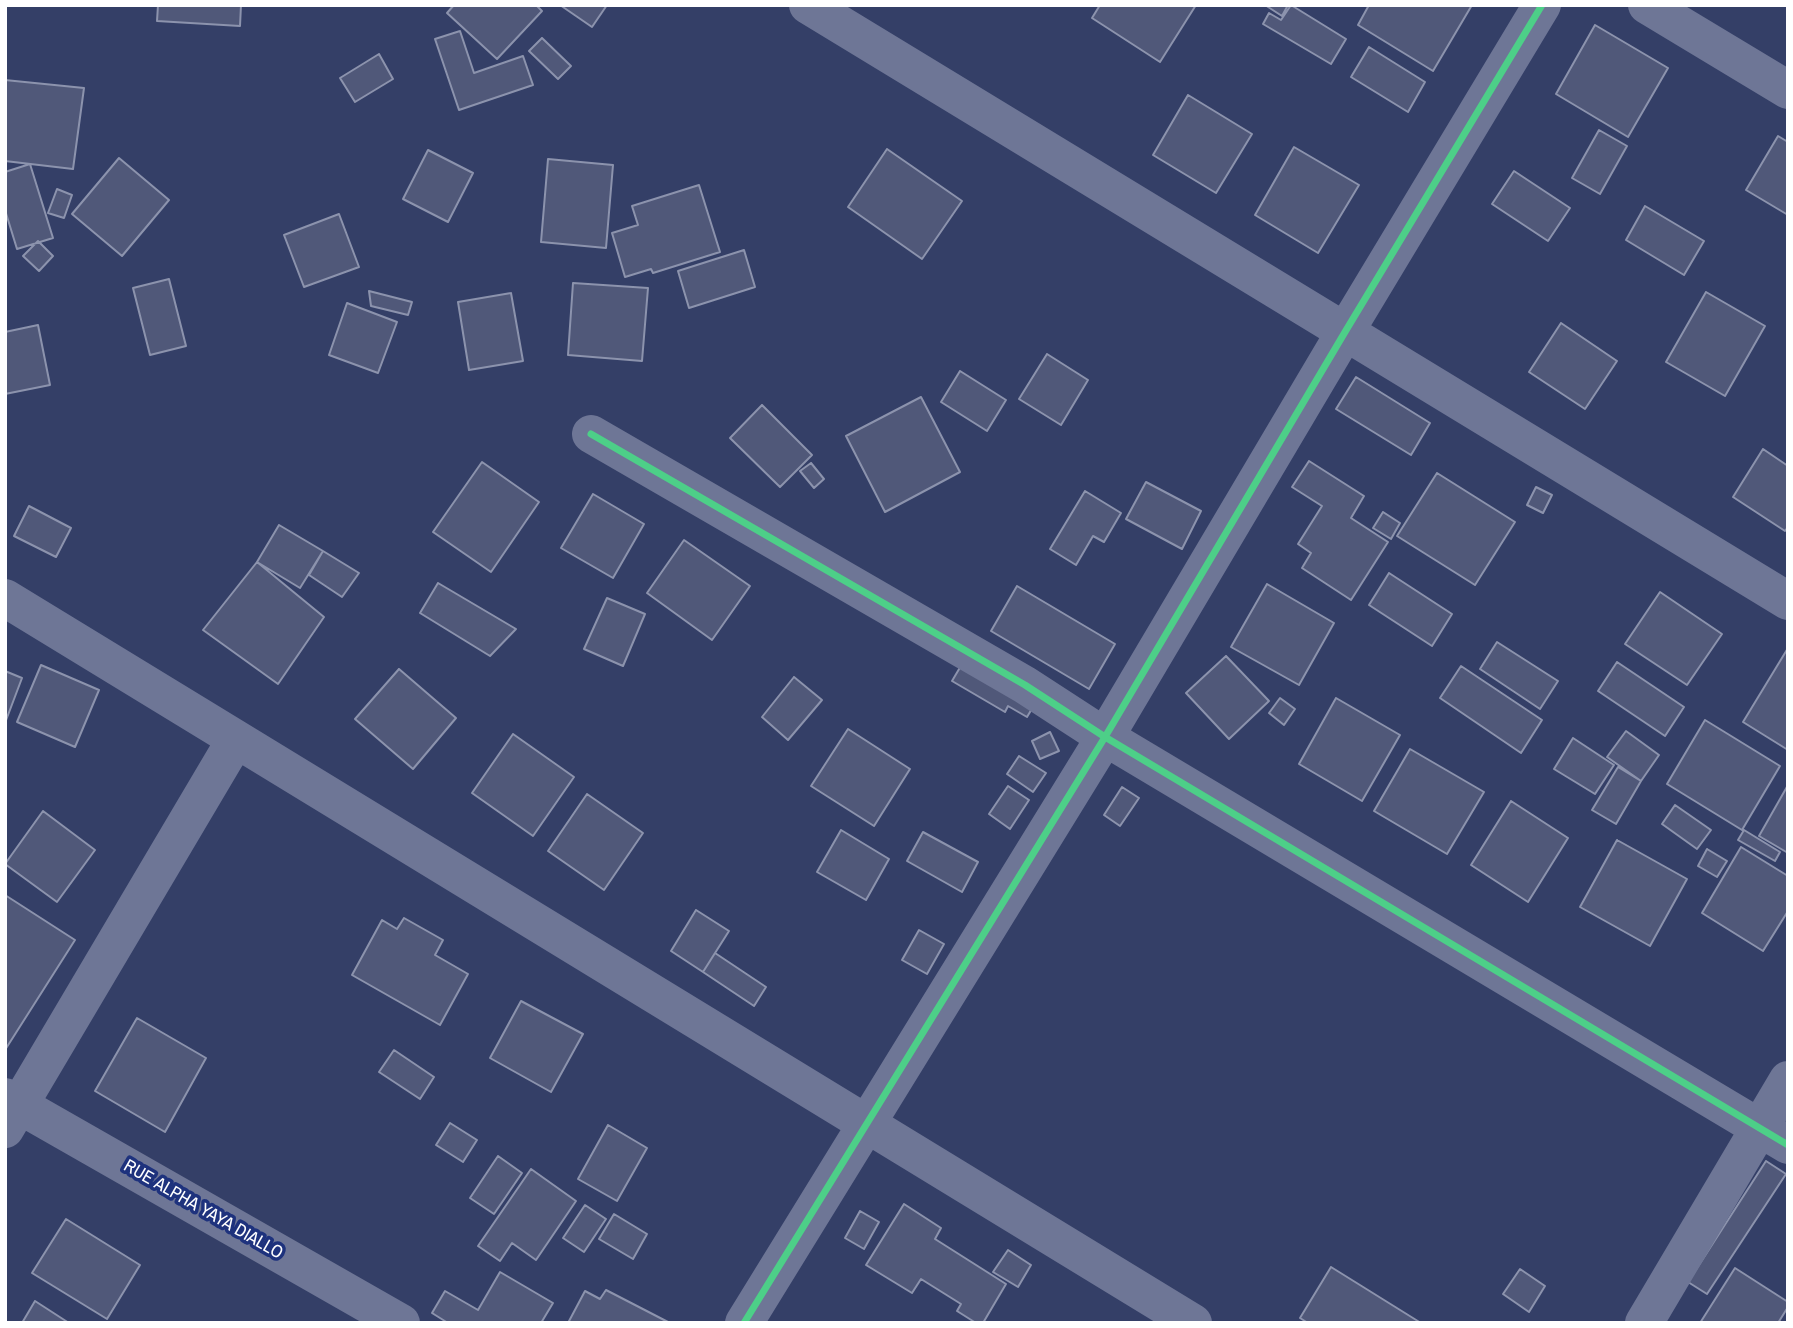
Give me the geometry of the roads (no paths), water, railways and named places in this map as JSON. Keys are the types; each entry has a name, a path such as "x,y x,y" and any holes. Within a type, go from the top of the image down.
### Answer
{"street":[{"path":"808,5 1788,601"},
{"path":"744,1323 1105,737 1542,5"},
{"path":"1647,5 1788,90"},
{"path":"591,434 1026,685 1105,737 1774,1137"},
{"path":"5,598 1193,1323"},
{"path":"10,1110 236,739"},
{"path":"1644,1323 1774,1137 1788,1080"},
{"name":"RUE ALPHA YAYA DIALLO","path":"10,1110 401,1323"}]}
